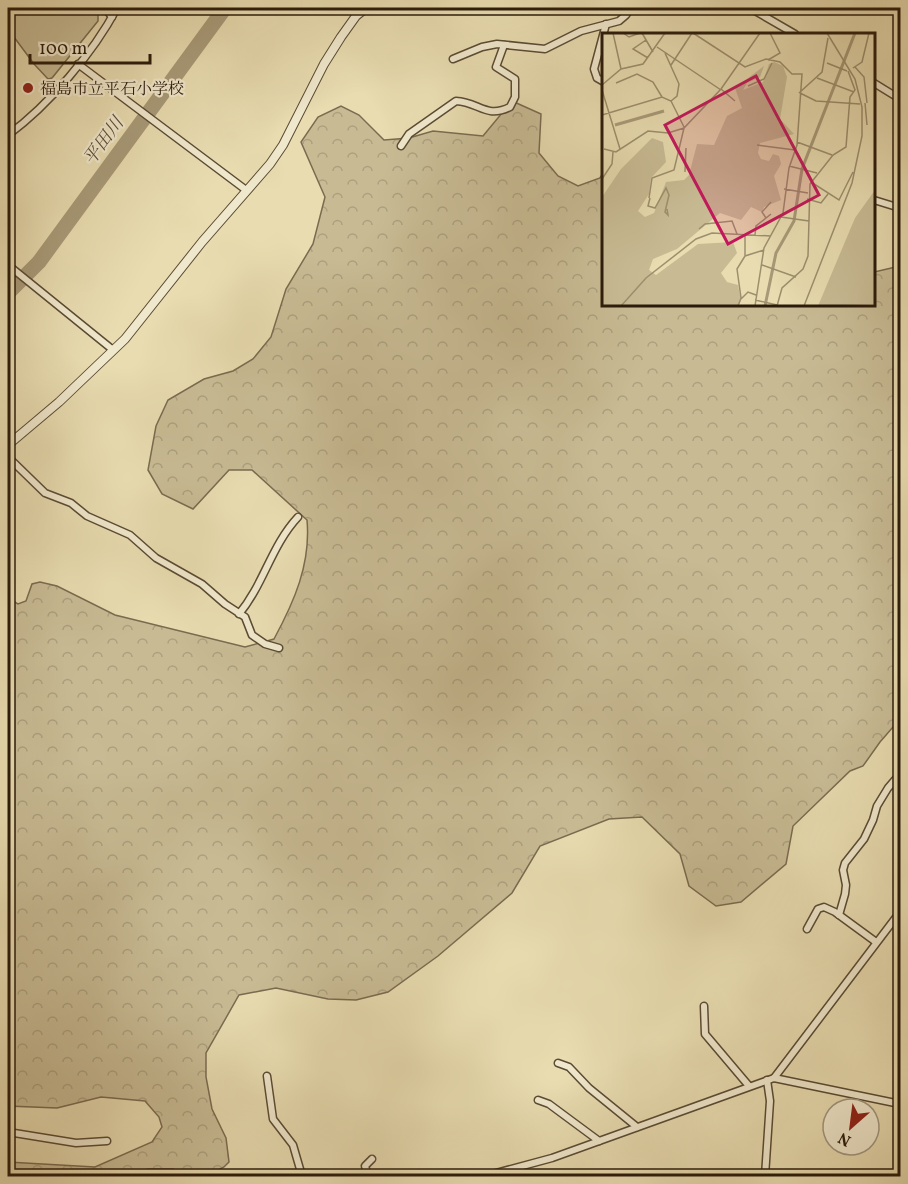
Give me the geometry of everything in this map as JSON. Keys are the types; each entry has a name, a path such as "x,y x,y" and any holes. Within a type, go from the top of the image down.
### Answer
{"street":[{"path":"105,8 112,17"},
{"path":"8,134 42,106 94,45 117,8"},
{"path":"8,446 59,402 125,339 246,190 270,164 283,145 324,64 356,16 366,8"},
{"path":"453,59 482,47 497,44 545,49 580,31 619,21 631,8"},
{"path":"750,8 793,33"},
{"path":"604,33 606,24"},
{"path":"602,39 594,69 597,78 602,81"},
{"path":"401,147 409,134 456,101 485,111 498,112 510,107 515,97 515,79 496,67 504,45"},
{"path":"78,64 246,190"},
{"path":"875,83 900,99"},
{"path":"875,201 900,208"},
{"path":"8,265 113,350"},
{"path":"8,457 45,493 71,503 87,516 130,535 156,558 202,584 245,617 252,635 265,644 279,648"},
{"path":"239,614 249,602 284,534 298,517"},
{"path":"840,915 846,885 844,863 864,839 877,806 900,774"},
{"path":"807,928 819,908 827,908 876,942"},
{"path":"765,1176 770,1079 858,970 876,942 900,912"},
{"path":"704,1006 705,1034 748,1086"},
{"path":"558,1063 569,1067 589,1088 637,1127"},
{"path":"267,1076 273,1119 292,1145 301,1175 291,1176"},
{"path":"485,1176 552,1158 770,1079 900,1104"},
{"path":"538,1100 549,1104 599,1141"},
{"path":"8,1132 76,1143 107,1142"},
{"path":"369,1176 365,1166 372,1159"}],"green space":[{"name":"福島市立平石小学校","path":"8,8 93,8 98,15 98,21 52,78 48,79 8,29"},
{"path":"512,101 541,114 539,153 558,176 578,186 600,178 602,175 602,306 875,306 875,272 900,266 900,719 863,766 850,771 793,826 786,864 741,902 716,906 689,886 680,854 642,817 609,819 540,846 512,893 438,956 388,992 356,1000 328,999 276,988 239,995 206,1053 206,1077 212,1109 226,1138 229,1162 209,1175 188,1176 173,1169 148,1169 128,1176 8,1176 8,1162 95,1167 152,1142 162,1127 159,1117 145,1101 101,1097 57,1108 8,1106 8,598 18,604 26,601 32,584 40,582 57,586 115,615 245,647 274,639 300,582 308,536 307,520 252,470 229,470 193,509 162,494 148,470 156,426 168,400 204,379 233,371 253,359 271,337 286,289 313,244 325,197 301,142 318,117 341,106 359,115 384,140 409,138 433,131 483,136"}],"waterway":[{"name":"平田川","path":"8,293 39,262 225,8"}],"place":[{"name":"福島市立平石小学校","path":"28,88"}]}
